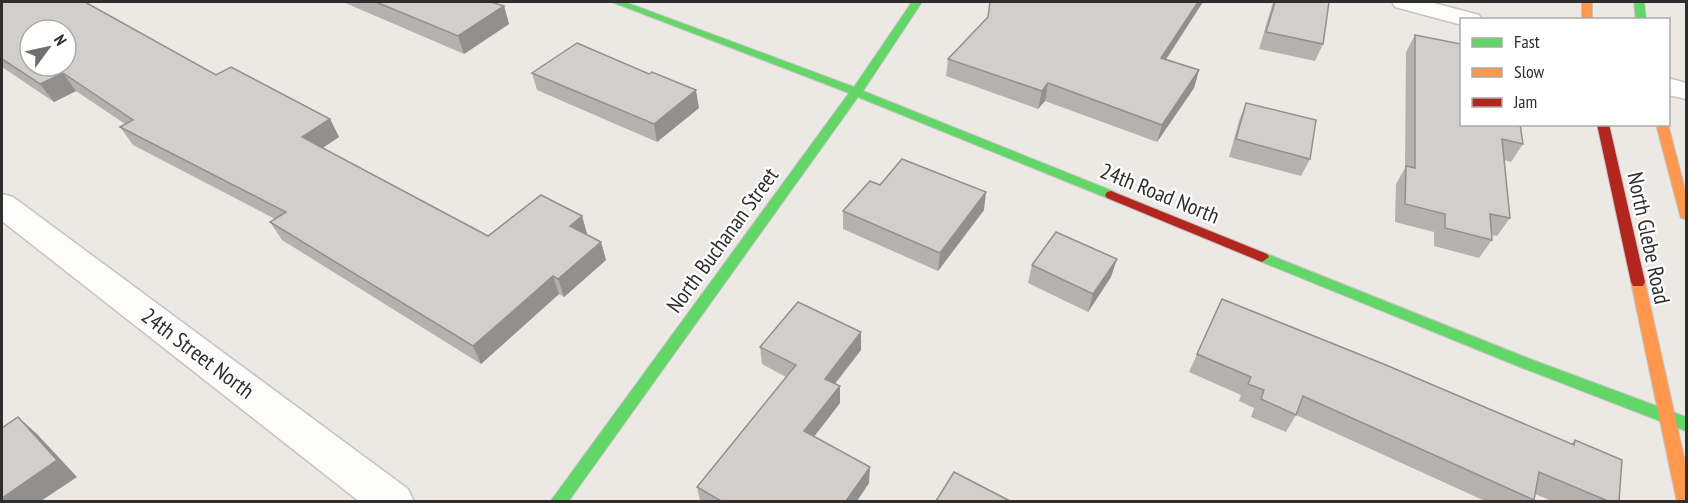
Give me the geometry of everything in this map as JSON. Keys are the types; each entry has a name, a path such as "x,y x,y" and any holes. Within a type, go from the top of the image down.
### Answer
{"street":[{"name":"24th Road North","path":"617,2 856,92 1525,363 1686,424"},
{"name":"North Buchanan Street","path":"558,501 856,92 917,2"},
{"path":"1404,2 1463,18"},
{"path":"1587,2 1587,18"},
{"path":"1639,2 1641,18"},
{"path":"1670,87 1686,91"},
{"name":"North Glebe Road","path":"1603,126 1686,501"},
{"name":"North Glebe Road","path":"1663,126 1686,215"},
{"name":"24th Street North","path":"2,206 393,501"}],"building":[{"path":"2,2 85,2 216,75 231,67 330,119 302,137 488,236 541,195 582,216 570,226 601,242 558,279 553,276 473,346 270,222 286,212 120,127 133,120 70,78 78,78 78,18 18,18 18,70 2,59"},
{"path":"376,2 491,2 504,6 458,36"},
{"path":"990,2 1198,2 1161,58 1199,70 1162,125 1048,83 1042,91 948,59 988,17"},
{"path":"1275,2 1329,2 1323,44 1266,32"},
{"path":"1415,35 1460,44 1460,126 1520,126 1523,144 1502,139 1510,218 1490,214 1492,240 1445,228 1445,214 1405,204 1406,166 1415,168"},
{"path":"577,43 649,74 652,72 696,90 654,124 532,73"},
{"path":"31,78 53,78 40,84"},
{"path":"1246,103 1316,120 1310,159 1236,139"},
{"path":"902,159 986,192 940,253 843,211 870,181 880,185"},
{"path":"1056,232 1117,259 1093,294 1032,265"},
{"path":"1222,299 1386,365 1574,445 1575,440 1622,460 1619,501 1608,501 1539,472 1534,500 1303,396 1296,415 1261,399 1264,390 1248,384 1251,377 1197,354"},
{"path":"798,302 861,332 825,379 840,386 804,431 870,467 846,501 721,501 697,487 796,365 760,347"},
{"path":"18,417 57,460 2,498 2,428"},
{"path":"954,472 1010,501 936,501"}],"traffic: fast":[{"path":"617,2 856,92 1111,195"},
{"path":"558,502 856,92 917,2"},
{"path":"1639,2 1641,18"},
{"path":"1262,257 1525,363 1686,424"}],"traffic: slow":[{"path":"1587,2 1587,18"},
{"path":"1663,126 1686,215"},
{"path":"1638,282 1686,502"}],"traffic: jam":[{"path":"1603,126 1638,282"},
{"path":"1111,195 1262,257"}]}
